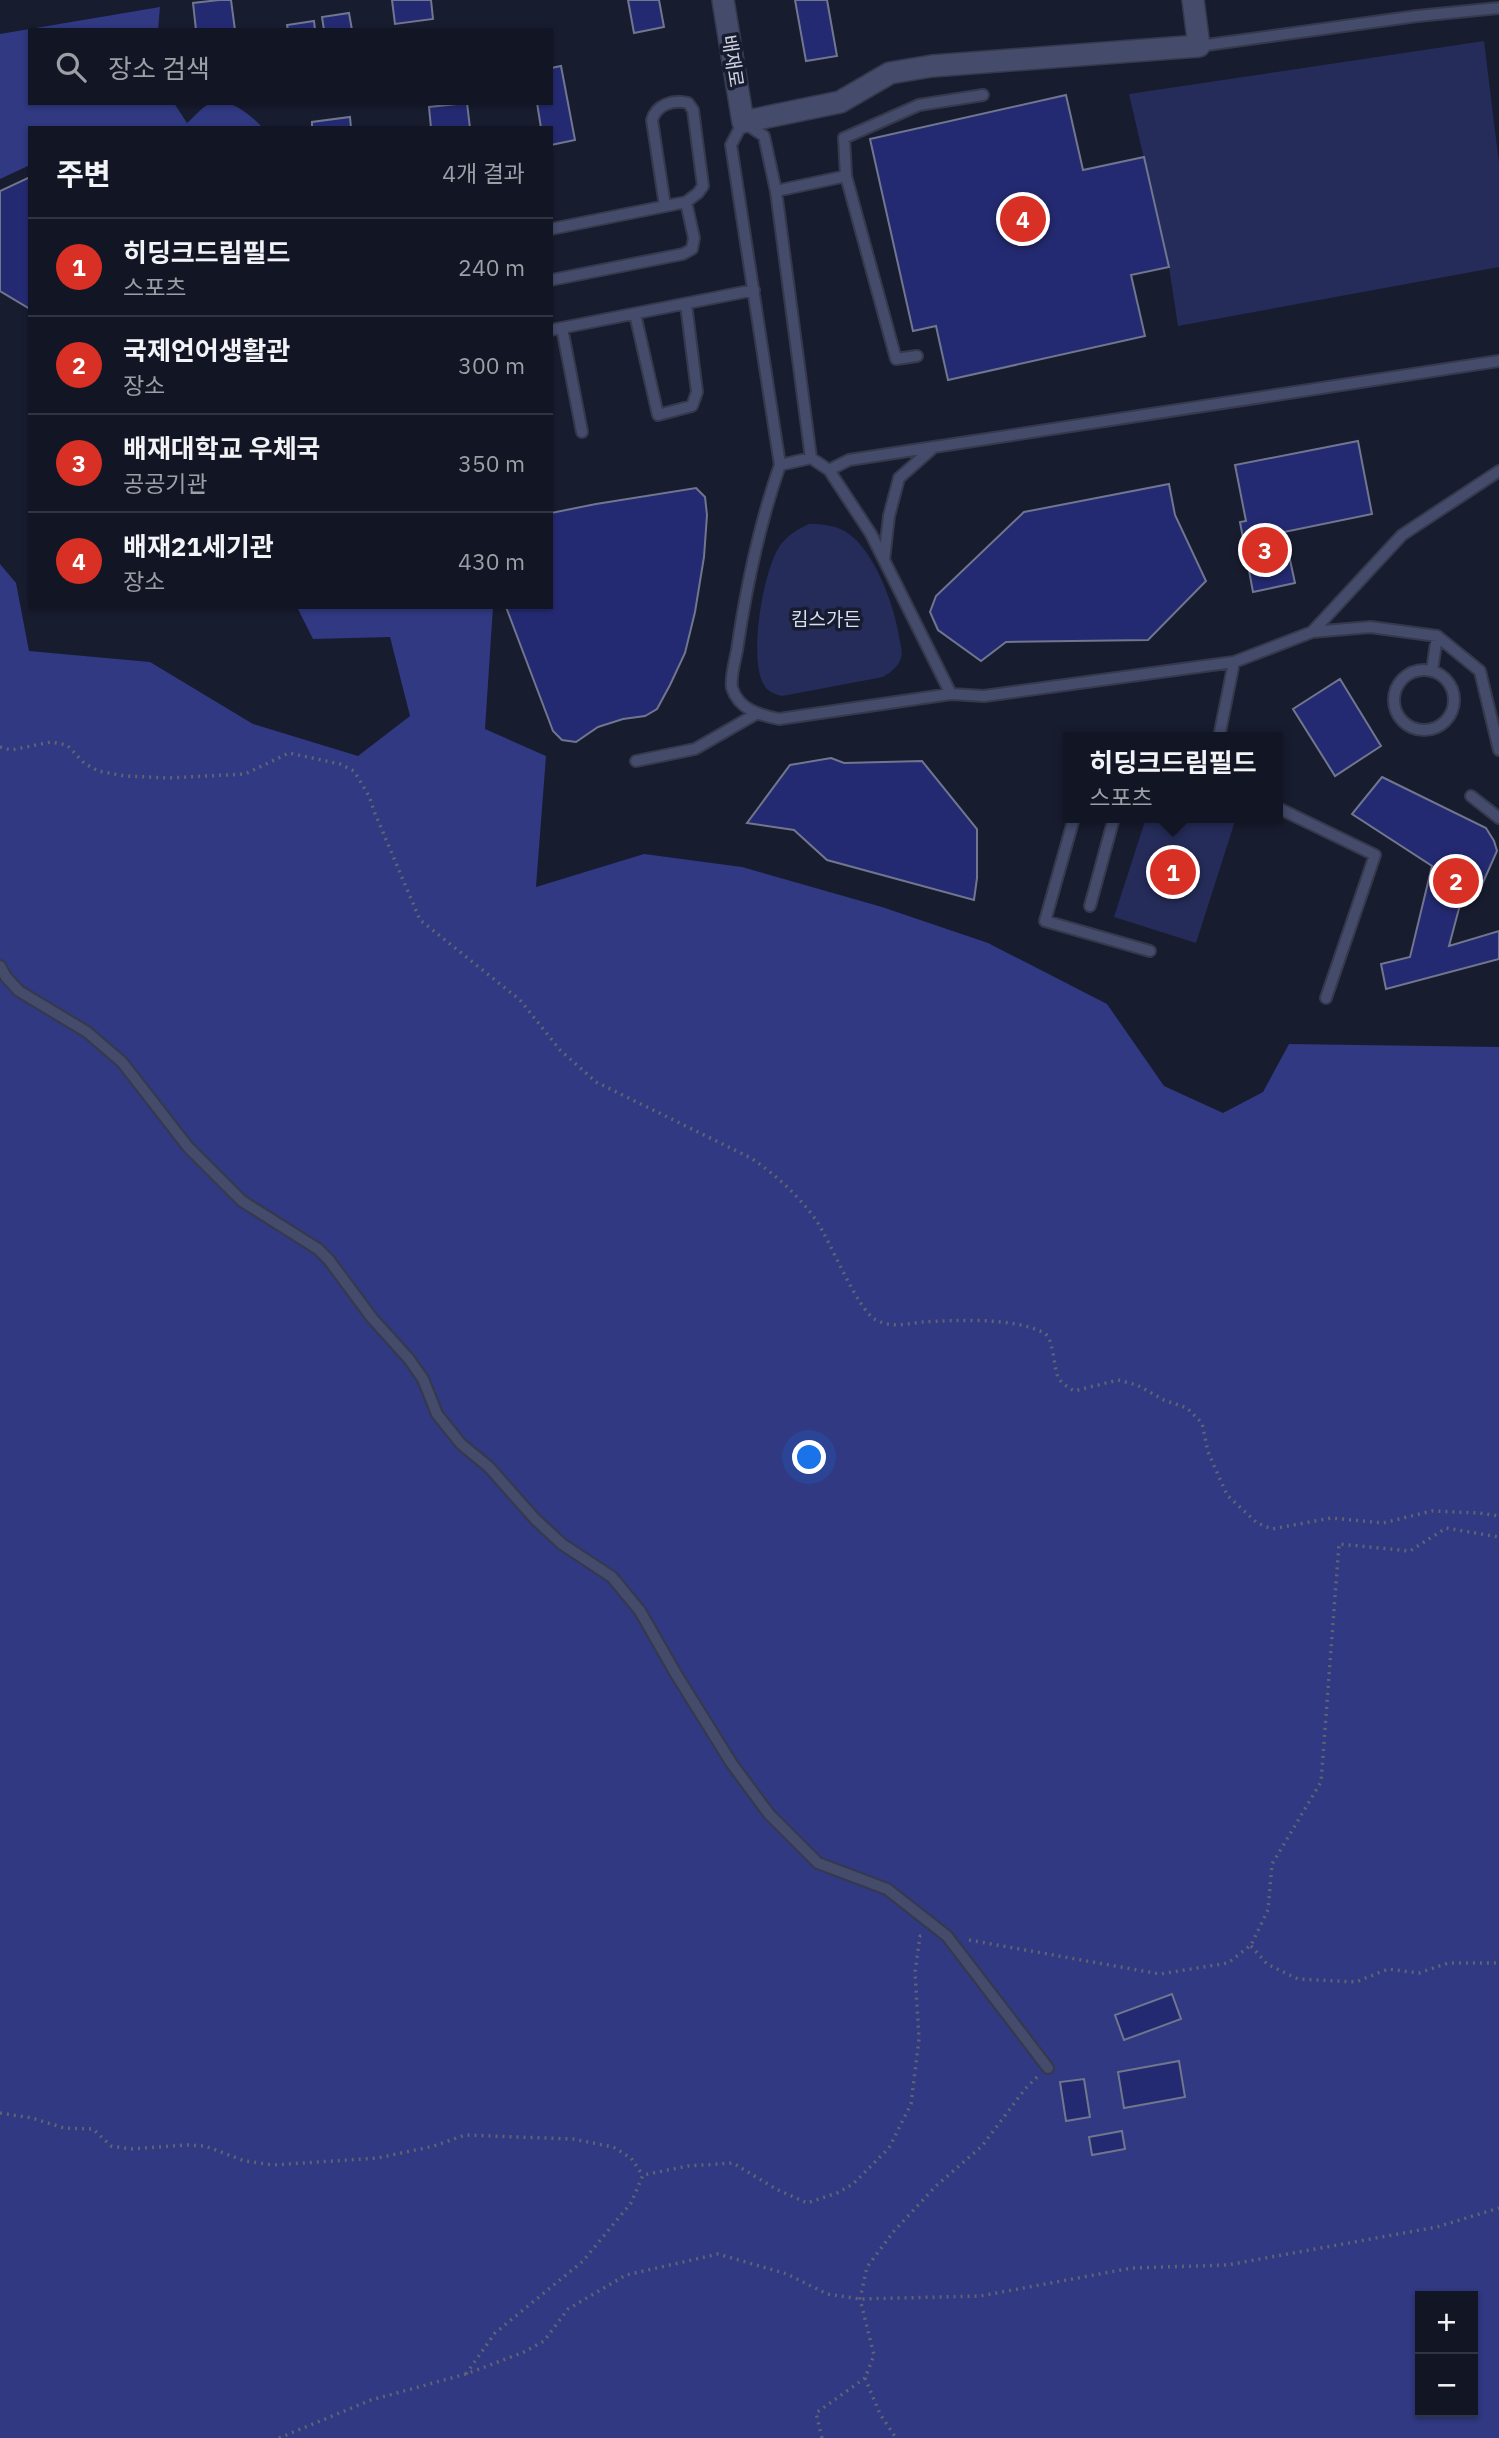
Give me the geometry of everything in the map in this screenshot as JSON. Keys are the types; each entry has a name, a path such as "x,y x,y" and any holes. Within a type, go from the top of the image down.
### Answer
{"street":[{"name":"배재로","path":"723,0 743,122"},
{"path":"743,122 840,102 890,73 932,66 1199,46 1193,0"}],"lane":[{"path":"1199,46 1417,16 1499,8"},
{"path":"917,356 896,359 846,176 844,138 919,105 984,95"},
{"path":"553,229 686,202 698,193 703,186 692,110 688,103 681,101 661,106 655,110 652,120 665,206"},
{"path":"951,694 871,534 828,470 811,458 776,191 764,136 743,122 731,145 780,465 768,499 745,598 732,686 741,704 756,714 779,719 951,694 984,696 1234,662 1312,632 1370,626 1437,636 1480,671 1499,751"},
{"path":"776,191 846,176"},
{"path":"553,280 683,254 692,249 694,238 686,202"},
{"path":"582,432 557,329 754,290"},
{"path":"635,314 658,415 692,407 697,392 686,304"},
{"path":"828,470 849,460 1499,361"},
{"path":"884,560 889,516 900,478 934,447"},
{"path":"780,465 811,458"},
{"path":"1312,632 1402,535 1499,471"},
{"path":"1432,671 1437,636"},
{"path":"1220,732 1234,662"},
{"path":"1432,671 1448,682 1453,691 1453,710 1449,719 1432,730 1413,729 1398,715 1394,696 1404,678 1412,672 1432,671"},
{"path":"636,761 695,749 756,714"},
{"path":"1471,796 1499,818"},
{"path":"1283,810 1376,855 1326,998"},
{"path":"1073,823 1045,921 1150,951"},
{"path":"1090,906 1113,823"},
{"path":"0,965 6,977 19,991 87,1032 122,1062 188,1147 242,1201 318,1249 330,1260 372,1318 409,1359 423,1379 437,1414 461,1444 489,1467 535,1520 562,1544 612,1577 640,1611 732,1764 769,1814 818,1863 887,1889 947,1936 1048,2068"}],"path":[{"path":"0,747 11,750 51,742 66,745 84,763 98,771 125,776 169,778 246,774 289,752 340,764 354,771 369,796 420,920 520,1000 559,1050 596,1082 751,1158 772,1172 816,1220 862,1308 874,1320 891,1326 925,1322 1004,1321 1045,1333 1051,1341 1059,1380 1073,1391 1118,1380 1137,1385 1187,1408 1202,1423 1208,1452 1227,1495 1257,1523 1272,1529 1331,1518 1383,1523 1432,1511 1499,1516"},
{"path":"643,2175 688,2166 733,2164 807,2203 853,2185 889,2148 911,2104 919,2039 915,1972 920,1936 947,1936 1160,1974 1228,1963 1251,1945 1268,1910 1272,1864 1321,1782 1339,1544 1410,1551 1446,1528 1499,1537"},
{"path":"1251,1945 1267,1964 1298,1979 1356,1982 1388,1969 1419,1973 1448,1963 1499,1963"},
{"path":"822,2438 816,2413 865,2378 874,2355 860,2299 867,2267 894,2231 936,2186 982,2146 1025,2089 1048,2068"},
{"path":"0,2113 32,2118 64,2129 93,2129 111,2146 131,2149 205,2146 245,2161 273,2165 378,2158 434,2146 465,2135 573,2139 613,2147 631,2158 643,2175"},
{"path":"466,2374 495,2333 583,2261 631,2203 643,2175"},
{"path":"279,2438 372,2400 466,2374 524,2352 544,2341 568,2309 626,2275 718,2254 787,2274 827,2294 860,2299 980,2296 1132,2268 1227,2265 1437,2227 1499,2208"},
{"path":"865,2378 880,2414 896,2438"}],"green space":[{"path":"1484,41 1499,163 1499,267 1178,326 1169,267 1129,94"},
{"name":"킴스가든","path":"809,524 828,525 842,530 865,551 887,594 902,656 896,667 883,677 782,696 764,685 759,673 757,637 763,595 779,547 792,533"},
{"path":"1144,823 1234,823 1196,943 1114,917"}],"shaded area":[{"path":"160,7 158,28 36,28"},
{"path":"28,29 28,105 175,105 187,123 208,105 233,105 261,126 28,126 28,166 0,179 0,34"},
{"path":"0,564 16,583 29,651 150,662 253,724 358,756 410,716 390,637 313,639 298,609 493,609 485,729 546,756 536,887 644,854 742,867 882,907 988,943 1107,1004 1164,1086 1223,1113 1263,1092 1289,1044 1499,1047 1499,2438 0,2438"}],"building":[{"path":"231,0 235,28 196,28 193,3"},
{"path":"392,0 431,0 433,19 395,24"},
{"path":"628,0 659,0 664,27 634,33"},
{"path":"795,0 827,0 837,56 806,61"},
{"path":"349,13 352,28 324,28 322,17"},
{"path":"314,21 315,28 288,28 287,25"},
{"path":"561,66 575,140 553,145 553,126 541,126 537,105 553,105 553,68"},
{"path":"1066,95 1083,170 1144,157 1169,267 1131,275 1145,336 948,380 936,326 913,331 870,139"},
{"path":"467,105 470,126 431,126 429,107"},
{"path":"350,117 351,126 312,126 312,122"},
{"path":"28,178 28,308 0,291 0,191"},
{"path":"1358,441 1372,514 1284,532 1295,583 1253,592 1240,522 1246,521 1235,465"},
{"path":"1169,484 1175,515 1206,581 1148,640 1006,642 981,661 938,630 930,612 936,596 1024,512"},
{"path":"696,488 705,497 707,515 704,557 685,653 657,709 645,716 598,727 576,742 562,740 553,731 507,609 553,609 553,513"},
{"path":"1340,679 1381,746 1335,776 1293,709"},
{"path":"831,758 844,763 922,761 977,829 974,900 827,860 794,830 747,823 790,765"},
{"path":"1382,777 1486,828 1497,851 1477,896 1461,901 1449,946 1499,931 1499,959 1386,989 1381,964 1410,957 1432,866 1352,814"},
{"path":"1172,1994 1181,2019 1124,2040 1115,2015"},
{"path":"1179,2061 1185,2097 1124,2108 1118,2072"},
{"path":"1084,2079 1090,2117 1066,2121 1060,2082"},
{"path":"1122,2131 1125,2149 1092,2155 1089,2137"}],"place":[{"name":"배재21세기관","path":"1023,219"},
{"name":"배재대학교 우체국","path":"1265,550"},
{"name":"히딩크드림필드","path":"1173,872"},
{"name":"국제언어생활관","path":"1456,881"}]}
